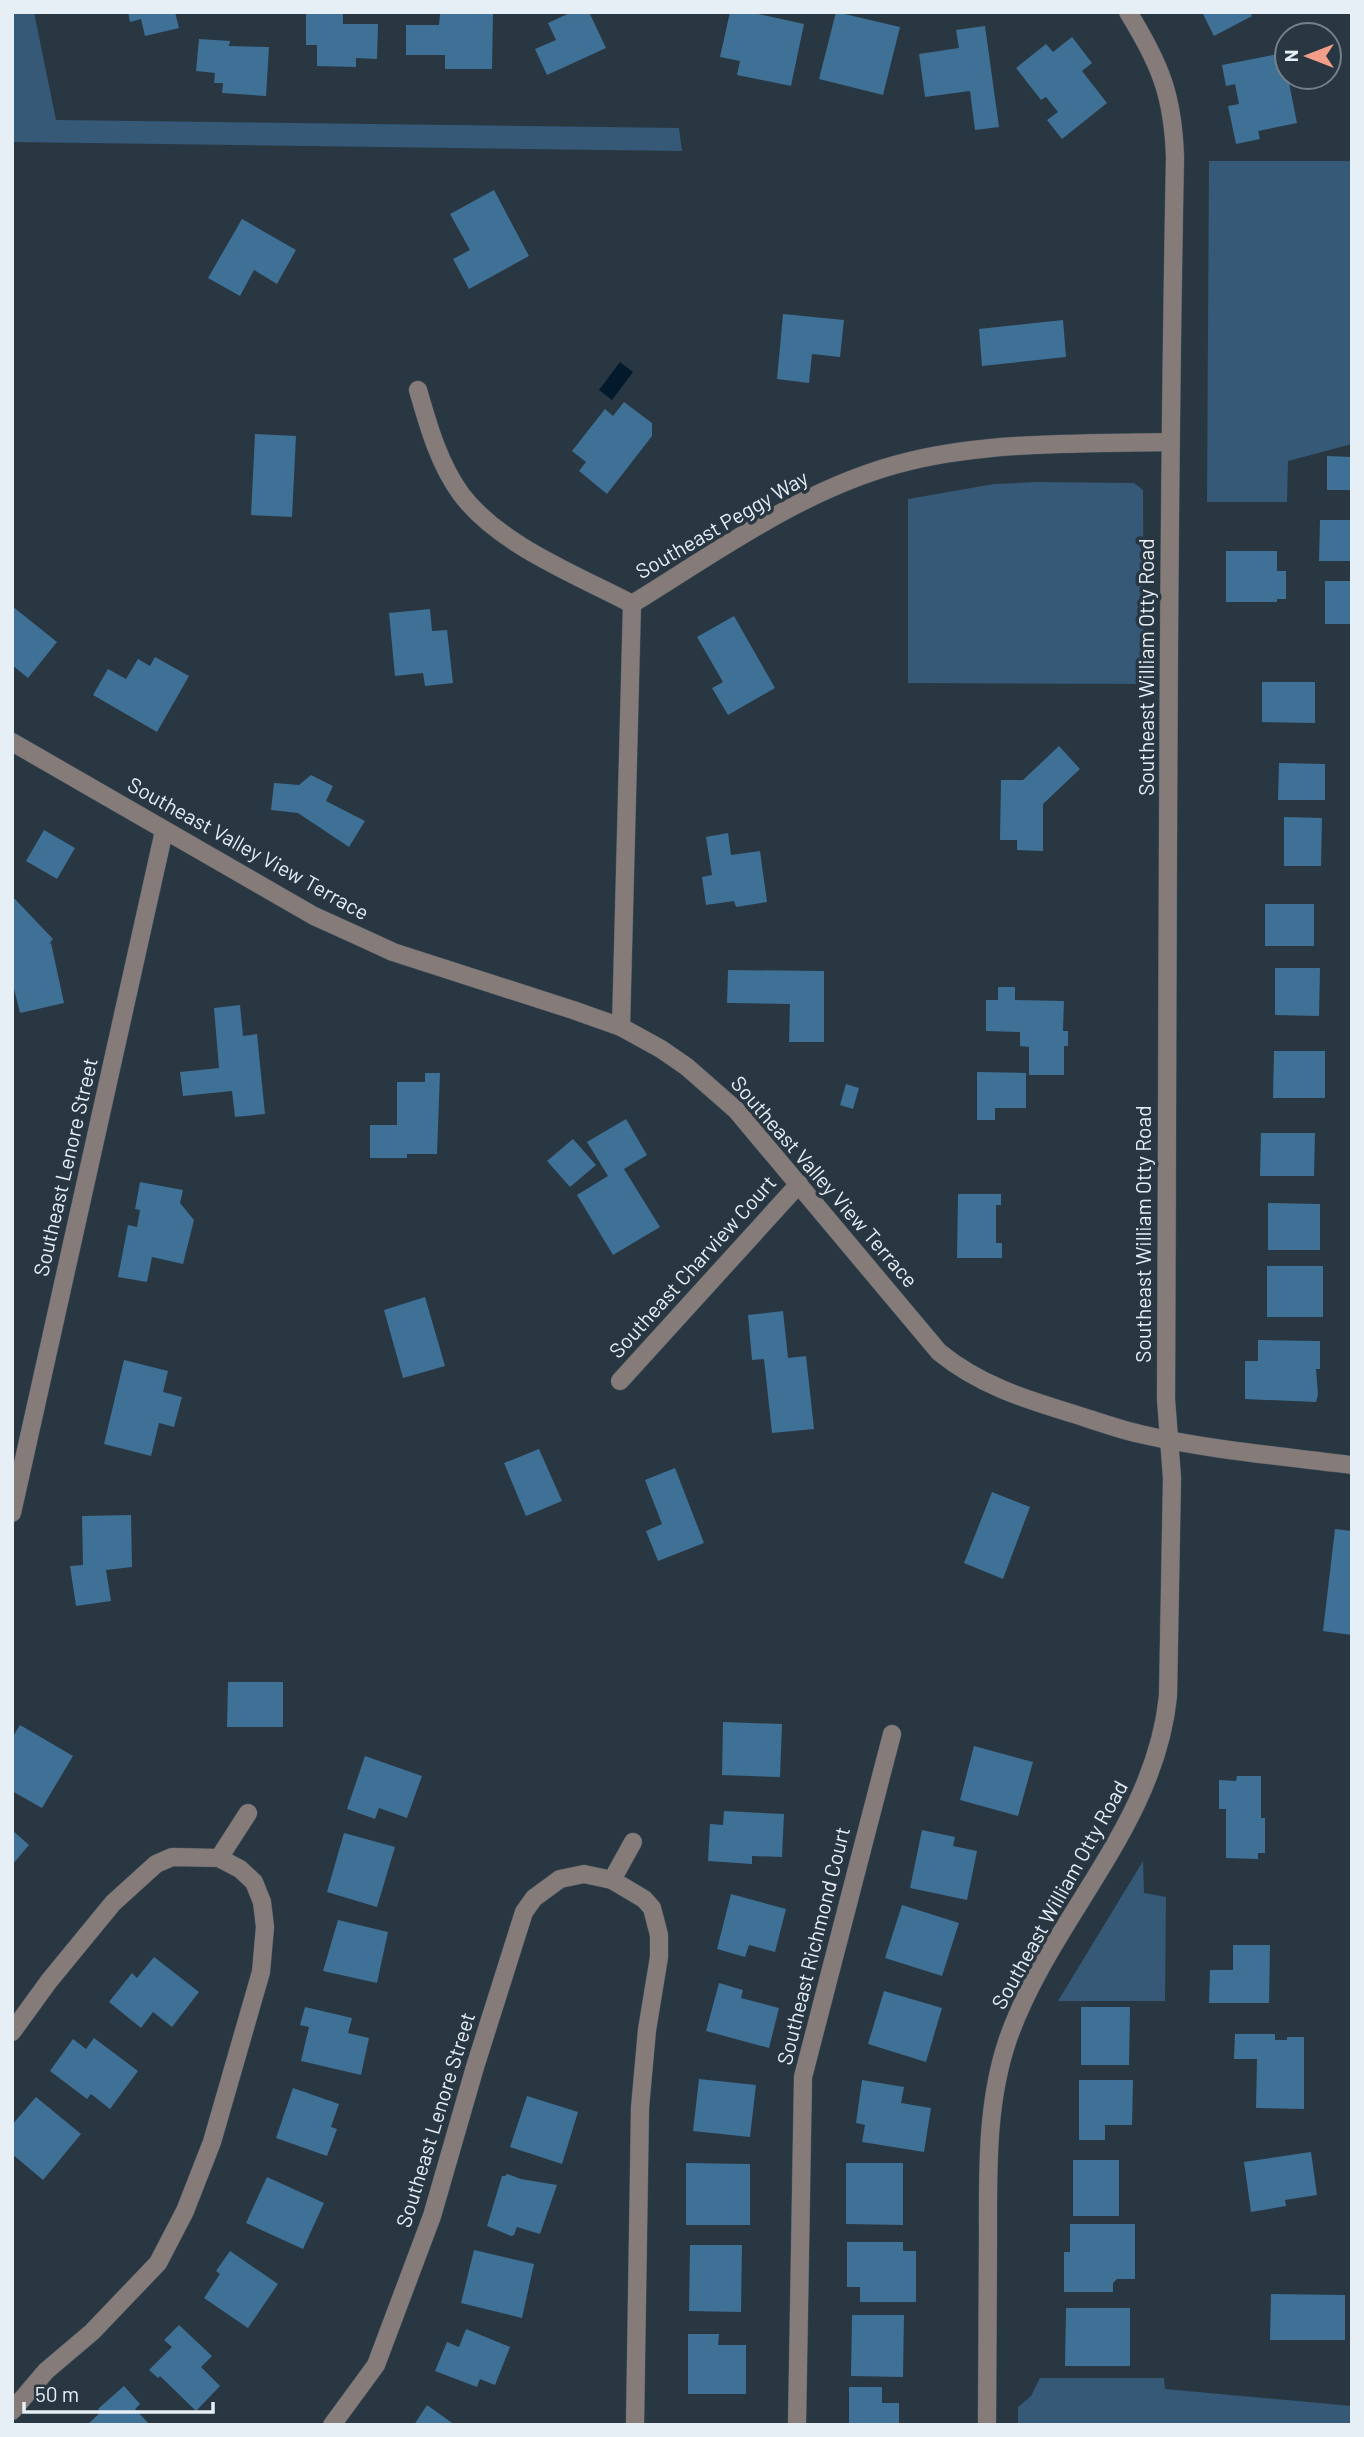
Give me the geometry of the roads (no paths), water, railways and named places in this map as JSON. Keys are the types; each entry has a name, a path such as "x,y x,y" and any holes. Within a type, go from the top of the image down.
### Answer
{"street":[{"name":"Southeast William Otty Road","path":"988,2425 988,2182 995,2090 1008,2040 1029,1990 1133,1815 1162,1739 1171,1653 1172,1478 1166,1399 1171,679 1169,442 1175,157 1173,117 1167,89 1159,68 1128,12"},
{"path":"418,390 433,441 461,494 490,523 527,549 632,604"},
{"name":"Southeast Peggy Way","path":"621,1027 632,604 804,500 862,475 910,461 1003,446 1169,442"},
{"name":"Southeast Valley View Terrace","path":"12,742 314,916 393,952 621,1027 661,1049 712,1087 736,1110 939,1352 961,1370 1017,1397 1140,1434 1352,1465"},
{"name":"Southeast Lenore Street","path":"12,1513 164,831"},
{"name":"Southeast Charview Court","path":"620,1381 799,1184"},
{"name":"Southeast Richmond Court","path":"797,2425 803,2077 892,1734"},
{"path":"219,1858 248,1813"},
{"path":"612,1880 633,1842"},
{"path":"12,2032 49,1981 113,1903 156,1864 172,1857 219,1858 240,1869 254,1882 262,1902 265,1927 261,1972 212,2142 186,2211 158,2263 92,2332 46,2371 12,2412"},
{"name":"Southeast Lenore Street","path":"332,2425 376,2365 432,2216 524,1912 534,1898 560,1879 584,1874 612,1880 644,1899 652,1908 659,1935 659,1957 647,2030 640,2108 635,2425"}]}
